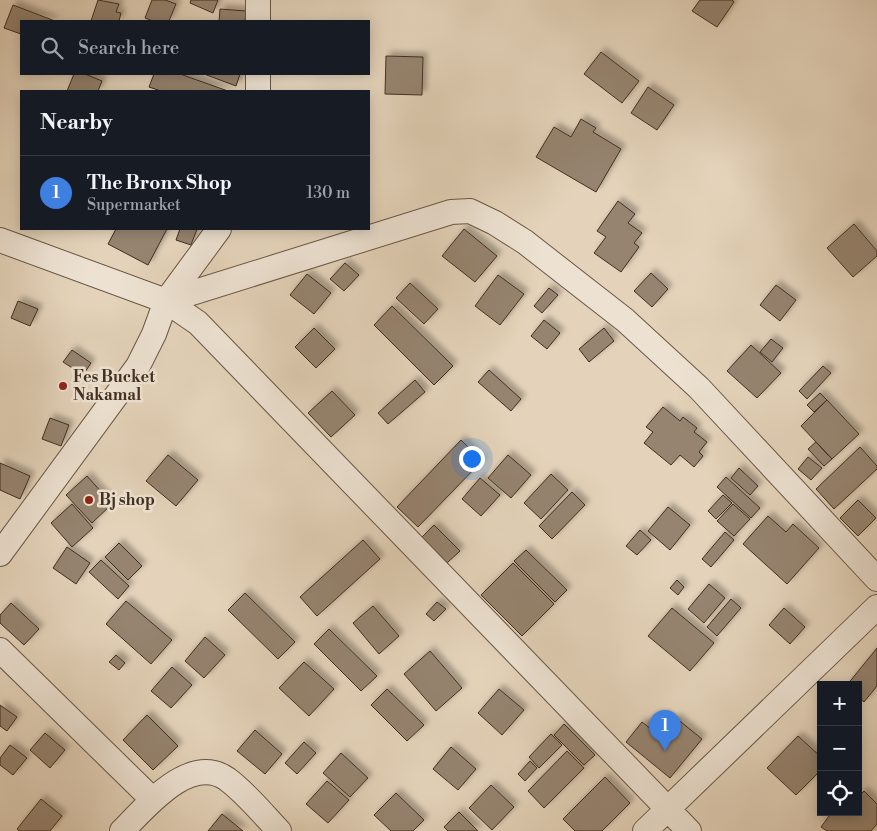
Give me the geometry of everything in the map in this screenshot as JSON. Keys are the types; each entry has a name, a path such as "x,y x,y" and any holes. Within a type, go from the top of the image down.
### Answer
{"street":[{"path":"258,0 258,20"},
{"path":"258,75 258,90"},
{"path":"166,301 451,212 470,210 525,242 625,320 657,348 699,388 877,580"},
{"path":"0,554 138,366 154,334 166,301 218,230"},
{"path":"0,240 166,301 198,323 689,831"},
{"path":"645,831 877,607"},
{"path":"0,650 153,800"},
{"path":"122,831 153,800 177,780 203,772 215,773 227,779 279,831"}],"building":[{"path":"98,0 119,4 116,12 121,13 119,20 91,20"},
{"path":"152,0 165,0 176,4 169,20 150,20 145,18"},
{"path":"191,0 218,0 213,13 190,3"},
{"path":"700,0 732,0 734,2 717,27 692,11"},
{"path":"13,5 52,20 20,20 20,34 4,28"},
{"path":"220,9 246,11 245,20 219,20"},
{"path":"601,52 639,81 622,103 584,74"},
{"path":"386,56 423,57 422,95 385,94"},
{"path":"74,75 87,75 102,81 98,90 67,90"},
{"path":"154,75 183,75 225,90 158,90 149,87"},
{"path":"207,75 240,75 236,86"},
{"path":"648,87 674,105 657,130 631,113"},
{"path":"581,119 596,128 593,132 621,149 596,192 536,157 554,127 571,137"},
{"path":"618,201 635,214 628,223 642,233 634,243 639,247 621,272 594,253 606,237 597,231"},
{"path":"854,224 877,251 877,256 853,277 827,248"},
{"path":"464,229 497,256 475,282 442,256"},
{"path":"115,230 166,230 148,265 108,244"},
{"path":"180,230 197,230 191,245 176,240"},
{"path":"345,263 359,275 344,291 330,279"},
{"path":"651,273 668,289 652,307 634,291"},
{"path":"307,274 331,293 314,314 290,295"},
{"path":"498,275 524,294 500,325 475,306"},
{"path":"410,283 438,309 424,324 396,298"},
{"path":"776,285 796,300 780,321 760,305"},
{"path":"549,288 558,295 542,313 534,306"},
{"path":"18,301 38,309 30,326 11,318"},
{"path":"392,306 453,366 434,385 374,325"},
{"path":"544,320 560,333 547,349 531,336"},
{"path":"314,328 335,349 316,368 295,347"},
{"path":"604,328 614,341 589,362 579,349"},
{"path":"771,339 783,348 772,362 760,352"},
{"path":"751,345 781,373 757,398 727,371"},
{"path":"72,350 91,363 83,375 63,362"},
{"path":"823,366 831,373 807,399 799,391"},
{"path":"489,370 521,399 511,411 478,382"},
{"path":"415,380 425,392 388,424 378,413"},
{"path":"332,391 355,415 331,437 308,413"},
{"path":"820,393 827,400 814,412 807,405"},
{"path":"827,400 859,434 832,459 801,426"},
{"path":"663,407 680,421 683,417 697,428 694,432 707,442 699,452 703,456 694,467 680,455 671,465 644,443 653,432 646,427"},
{"path":"50,418 69,425 61,446 42,439"},
{"path":"461,440 482,461 418,527 397,507"},
{"path":"816,442 832,459 824,466 808,449"},
{"path":"860,447 877,466 877,469 834,509 816,489"},
{"path":"168,455 198,480 176,506 146,481"},
{"path":"508,455 531,475 511,498 488,478"},
{"path":"808,457 822,468 811,480 798,469"},
{"path":"0,463 30,476 20,499 0,490"},
{"path":"739,468 758,486 750,495 731,478"},
{"path":"551,474 568,490 541,519 524,503"},
{"name":"Bj shop","path":"87,476 112,504 92,523 66,495"},
{"path":"726,477 760,508 751,518 717,487"},
{"path":"480,478 500,495 481,516 462,499"},
{"path":"572,492 585,505 552,539 539,526"},
{"path":"723,495 732,503 716,519 708,511"},
{"path":"858,500 876,518 858,536 840,518"},
{"path":"72,504 93,528 72,547 51,523"},
{"path":"733,504 750,519 734,536 717,521"},
{"path":"668,507 690,525 670,550 648,531"},
{"path":"768,516 786,532 793,524 819,548 787,584 743,544"},
{"path":"434,525 460,551 447,563 422,537"},
{"path":"640,530 651,540 637,555 626,546"},
{"path":"725,532 734,540 711,567 702,559"},
{"path":"363,540 380,559 317,616 300,597"},
{"path":"119,543 142,566 128,580 105,557"},
{"path":"67,547 90,563 76,584 53,568"},
{"path":"526,550 567,590 555,602 514,561"},
{"path":"101,560 129,586 118,599 89,572"},
{"path":"513,563 554,604 522,636 481,595"},
{"path":"677,580 684,587 678,595 670,588"},
{"path":"709,584 725,598 704,623 688,609"},
{"path":"245,593 295,642 278,659 228,610"},
{"path":"731,599 741,608 717,636 707,627"},
{"path":"126,601 172,640 151,664 106,624"},
{"path":"437,602 446,609 434,621 426,614"},
{"path":"11,603 39,629 24,645 0,623 0,615"},
{"path":"373,606 399,636 379,654 353,623"},
{"path":"672,608 714,643 690,671 648,636"},
{"path":"784,608 805,627 790,644 769,625"},
{"path":"329,629 377,676 361,691 314,644"},
{"path":"205,637 225,655 204,678 185,661"},
{"path":"877,648 877,686 864,702 862,700 862,681 850,681"},
{"path":"430,651 462,688 436,711 404,674"},
{"path":"116,655 125,663 119,670 109,662"},
{"path":"304,662 334,689 309,716 279,688"},
{"path":"172,667 192,685 171,708 151,691"},
{"path":"387,689 424,725 407,741 371,705"},
{"path":"499,689 524,710 502,735 478,713"},
{"path":"0,705 17,717 7,731 0,726"},
{"path":"147,715 178,746 153,770 123,740"},
{"path":"676,718 702,739 670,778 626,742 642,722 661,737"},
{"path":"564,724 595,755 584,765 554,735"},
{"path":"255,730 282,754 265,774 237,751"},
{"path":"45,733 65,750 50,768 30,750"},
{"path":"551,734 562,745 539,768 529,757"},
{"path":"798,736 817,753 817,774 796,795 767,768"},
{"path":"304,742 316,753 297,774 285,763"},
{"path":"10,745 27,758 13,775 0,765 0,758"},
{"path":"451,747 476,769 458,790 433,769"},
{"path":"567,751 584,768 544,808 528,791"},
{"path":"341,753 368,778 350,797 323,773"},
{"path":"530,761 537,768 525,781 518,774"},
{"path":"605,777 630,803 602,831 575,831 563,819"},
{"path":"327,781 349,800 328,823 306,804"},
{"path":"491,785 514,807 492,830 469,808"},
{"path":"864,791 877,804 877,824 871,831 827,831 821,827 829,816 862,816 862,793"},
{"path":"396,793 424,820 413,831 391,831 374,815"},
{"path":"41,799 62,816 50,831 19,831 17,829"},
{"path":"459,812 478,831 448,831 444,827"},
{"path":"222,814 243,831 208,831"}],"place":[{"name":"Fes Bucket Nakamal","path":"63,386"},
{"name":"Bj shop","path":"89,500"},
{"name":"The Bronx Shop","path":"665,751"}]}
